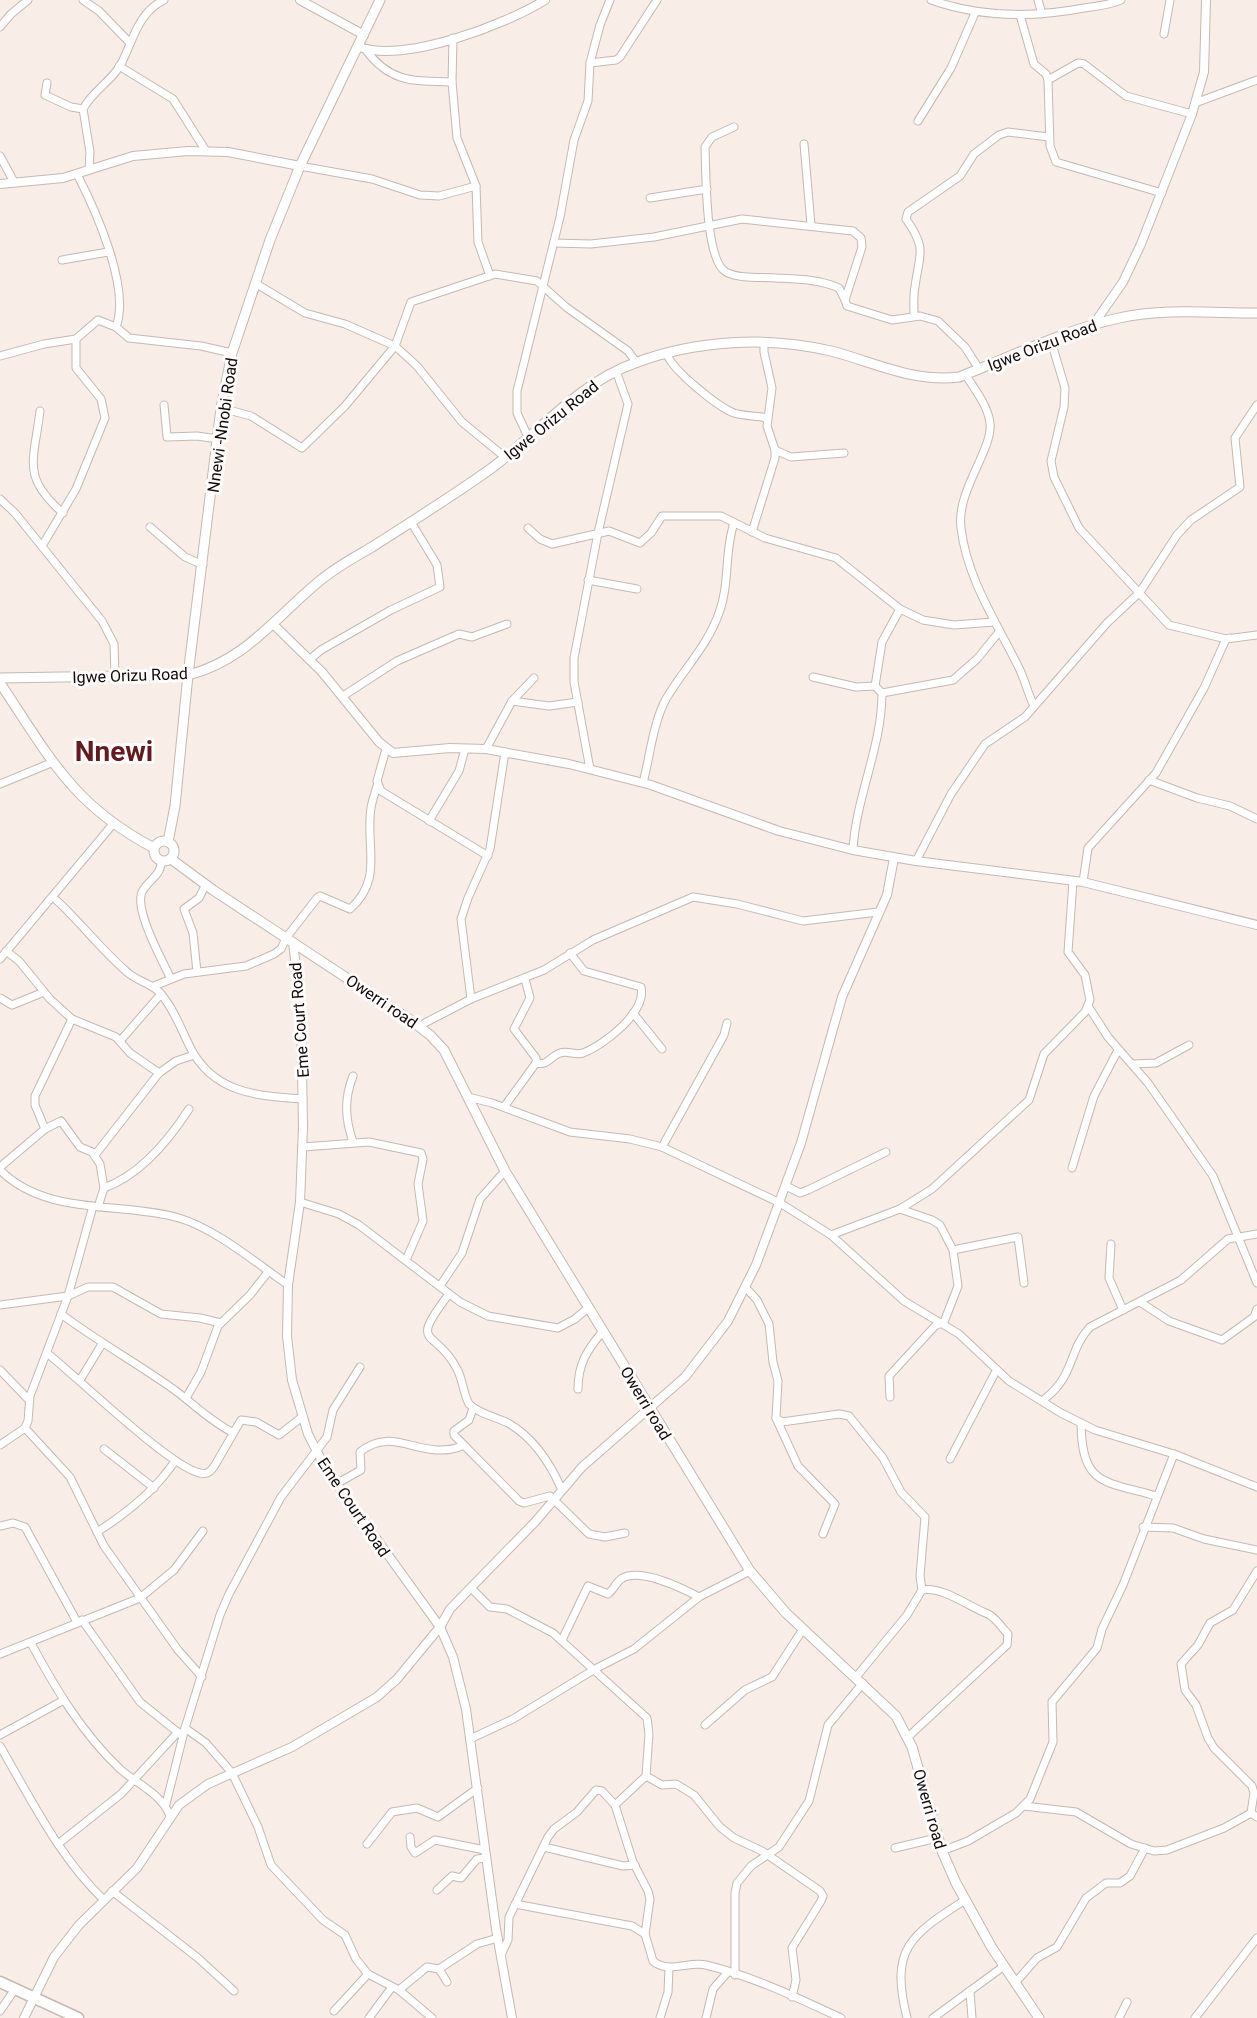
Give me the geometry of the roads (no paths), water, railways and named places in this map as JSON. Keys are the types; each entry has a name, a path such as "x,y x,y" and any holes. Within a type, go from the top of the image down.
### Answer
{"main road":[{"name":"Nnewi -Nnobi Road","path":"168,842 175,806 188,675 221,408 232,353 255,283 300,166 363,49 364,35 380,0"},
{"name":"Igwe Orizu Road","path":"0,678 188,675 204,671 226,660 274,625 321,579 506,458 580,394 616,371 636,362 718,344 764,342 832,352 919,376 939,379 965,374 1093,325 1146,314 1257,313"},
{"path":"0,683 51,763 75,790 113,824 154,848"},
{"path":"161,841 168,842 174,849 166,860 155,856 154,848 161,841"},
{"name":"Owerri road","path":"166,860 206,884 418,1026 444,1050 505,1171 750,1571 775,1602 896,1716 908,1737 937,1838 965,1900 1004,1966 1039,2018"},
{"path":"0,1982 78,2018"}],"street":[{"path":"0,27 27,0"},
{"path":"83,0 99,11 130,43"},
{"path":"89,170 90,152 83,109 119,66 147,13 164,0"},
{"path":"300,0 364,35"},
{"path":"363,49 397,50 453,38 508,21 545,0"},
{"path":"529,438 521,424 516,402 542,284 554,243 574,140 588,101 591,63 600,25 610,0"},
{"path":"591,63 616,60 620,57 657,0"},
{"path":"931,0 975,13 1020,15 1042,14 1121,0"},
{"path":"1038,0 1042,14"},
{"path":"1164,34 1170,0"},
{"path":"1093,325 1123,282 1162,193 1192,114 1204,72 1206,0"},
{"path":"918,121 951,68 975,13"},
{"path":"1020,15 1034,64 1046,74 1048,80 1049,137 1056,162 1162,193"},
{"path":"453,38 452,82 457,138 476,186 478,242 490,276"},
{"path":"363,49 381,69 392,74 416,81 452,82"},
{"path":"1048,80 1078,63 1084,64 1126,96 1192,114"},
{"path":"119,66 173,99 206,151"},
{"path":"1195,103 1257,80"},
{"path":"46,83 45,95 71,107 83,109"},
{"path":"734,127 708,141 705,147 713,250 717,262 727,272 833,285 839,288 847,306 852,309 892,320 914,316 938,321 965,347 979,369"},
{"path":"914,316 915,286 922,251 917,233 906,219 908,212 960,176 974,154 999,135 1008,132 1049,137"},
{"path":"804,144 811,225"},
{"path":"0,184 63,178 133,156 206,151 228,152 372,178 420,195 439,196 476,186"},
{"path":"0,156 14,182"},
{"path":"77,174 102,224 120,305 116,327"},
{"path":"650,198 707,189"},
{"path":"554,243 591,244 654,237 742,219 848,229 861,238 862,247 844,300"},
{"path":"62,260 108,252"},
{"path":"221,408 251,416 302,448 345,406 395,346 411,302 490,276 515,276 542,284 566,307 628,351 636,362"},
{"path":"255,283 305,313 345,324 395,346 417,366 462,422 506,458"},
{"path":"0,356 44,344 76,339 98,320 116,327 129,338 201,346 232,353"},
{"path":"42,546 76,489 105,412 100,399 76,368 76,339"},
{"path":"1051,341 1065,388 1064,407 1052,451 1054,477 1079,528 1169,625 1226,639 1257,633"},
{"path":"752,532 768,484 775,450 767,426 772,388 765,362 764,342"},
{"path":"667,354 669,362 684,378 730,411 768,418"},
{"path":"590,769 573,671 575,643 628,404 616,371"},
{"path":"965,374 986,410 990,422 990,434 968,484 961,527 967,553 994,622 1021,672 1034,706"},
{"path":"164,405 167,437 218,438"},
{"path":"916,861 951,795 985,744 1025,717 1107,623 1140,592 1177,535 1191,520 1239,487 1235,438 1257,405"},
{"path":"40,411 33,471 34,481 46,497 63,513"},
{"path":"775,450 791,457 844,453"},
{"path":"0,499 15,513 97,615 111,638 115,676"},
{"path":"528,528 540,539 552,544 609,531 640,543 651,533 658,518 669,514 712,515 782,543 798,545 836,558 900,609 923,620 940,624 994,622"},
{"path":"309,660 321,650 382,615 440,586 437,565 411,522"},
{"path":"643,783 666,700 720,613 728,543 734,523"},
{"path":"150,527 185,557 203,565"},
{"path":"588,580 637,589"},
{"path":"875,686 882,642 900,609"},
{"path":"343,696 406,657 459,634 472,637 507,624"},
{"path":"274,625 343,696 386,749 401,754 465,749 505,752 590,769 643,783 793,835 853,850 894,858 1083,882 1257,925"},
{"path":"882,693 953,680 966,671 999,632"},
{"path":"1083,882 1088,848 1149,780 1204,688 1226,639"},
{"path":"813,677 856,687 875,686 882,693 880,725 854,822 853,850"},
{"path":"486,749 512,701 534,678"},
{"path":"512,701 549,706 578,702"},
{"path":"154,986 197,972 246,966 281,949 290,940 320,896 350,909 365,890 371,872 371,809 386,749"},
{"path":"429,821 459,771 465,749"},
{"path":"471,999 461,919 468,898 488,856 494,832 505,752"},
{"path":"0,784 51,763"},
{"path":"1149,780 1197,798 1230,806 1257,819"},
{"path":"377,786 381,791 488,856"},
{"path":"0,959 113,824"},
{"path":"24,2018 54,1957 79,1925 137,1868 179,1805 208,1784 292,1747 377,1696 397,1679 440,1627 450,1609 601,1449 672,1390 702,1359 728,1321 746,1288 780,1203 810,1117 842,997 886,896 894,858"},
{"path":"166,860 144,888 141,902 153,942 171,979"},
{"path":"831,1235 900,1209 940,1182 1023,1107 1033,1089 1044,1054 1088,1006 1090,991 1085,975 1071,956 1068,945 1073,881"},
{"path":"197,972 193,933 184,909 201,896 206,884"},
{"path":"52,897 129,975 154,986 161,993 194,1055 209,1075 240,1092 256,1096 303,1099"},
{"path":"418,1026 471,999 525,979 593,940 619,931 658,910 693,897 737,904 803,921 878,912"},
{"name":"Eme Court Road","path":"290,940 301,1011 303,1148 300,1202 288,1285 288,1355 302,1417 316,1451 336,1484 440,1627 447,1640 459,1676 470,1739 485,1854 512,2018"},
{"path":"6,951 19,961 44,992 72,1019 121,1040 130,1053 159,1073"},
{"path":"536,1063 546,1064 560,1052 583,1053 616,1033 633,1013 643,992 641,987 584,971 570,953"},
{"path":"504,1107 536,1063 536,1058 514,1029 530,998 525,979"},
{"path":"0,998 12,1005 44,992"},
{"path":"121,1040 161,993"},
{"path":"1088,1006 1118,1050 1133,1064 1213,1176 1257,1283"},
{"path":"633,1013 662,1049"},
{"path":"45,1129 35,1105 36,1096 72,1019"},
{"path":"662,1147 724,1035 727,1023"},
{"path":"1133,1064 1168,1058 1189,1045"},
{"path":"1072,1168 1094,1096 1118,1050"},
{"path":"95,1155 159,1073 176,1061 194,1055"},
{"path":"352,1142 346,1122 346,1105 347,1091 353,1076"},
{"path":"468,1097 504,1107 570,1132 630,1139 662,1147 780,1203 831,1235 904,1301 944,1322 996,1371 1041,1401 1081,1424 1174,1454 1257,1487"},
{"path":"104,1188 126,1176 160,1147 189,1109"},
{"path":"0,1445 25,1428 29,1400 68,1296 96,1206 104,1188 102,1170 95,1155 80,1147 63,1122 58,1121 45,1129 1,1171 49,1199 96,1206 179,1218 215,1236 288,1285"},
{"path":"303,1148 352,1142 381,1144 421,1154 423,1159 418,1184 423,1221 406,1260"},
{"path":"786,1186 800,1193 886,1152"},
{"path":"440,1286 462,1253 480,1199 505,1171"},
{"path":"300,1202 339,1214 406,1260 460,1302 488,1316 542,1327 563,1327 588,1308"},
{"path":"890,1397 889,1376 935,1326 944,1322 958,1286 953,1250 940,1225 900,1209"},
{"path":"1041,1401 1059,1386 1067,1375 1085,1332 1181,1280 1224,1243 1239,1236 1257,1234"},
{"path":"953,1250 1018,1237 1024,1283"},
{"path":"1111,1244 1109,1278 1123,1310"},
{"path":"186,1398 201,1372 213,1336 221,1323 268,1272"},
{"path":"0,1305 68,1296 88,1287 113,1287 161,1314 200,1318 221,1323"},
{"path":"746,1288 757,1300 769,1324 773,1362 778,1381 776,1418 798,1466 836,1504 823,1534"},
{"path":"449,1294 432,1316 427,1332 458,1371 464,1395 473,1408 512,1425 551,1466 562,1490"},
{"path":"1140,1302 1168,1321 1222,1340 1254,1317 1257,1309"},
{"path":"61,1314 102,1344 186,1398 216,1424 232,1432"},
{"path":"578,1389 578,1371 582,1359 603,1331"},
{"path":"81,1380 102,1344"},
{"path":"47,1353 175,1461 191,1470 207,1473 215,1465 241,1420 246,1419 279,1435 302,1417"},
{"path":"170,1816 166,1804 182,1732 229,1594 281,1497 329,1432 333,1410 360,1367"},
{"path":"0,1370 29,1400"},
{"path":"950,1459 996,1371"},
{"path":"473,1408 469,1420 454,1431 454,1435 462,1446 519,1501 524,1503 550,1496 555,1498 590,1534 605,1537 625,1533"},
{"path":"706,2018 713,1989 732,1974 735,1893 738,1883 751,1866 769,1856 779,1846 809,1801 828,1725 922,1590 920,1576 925,1517 901,1492 883,1458 849,1416 839,1414 782,1422 776,1418"},
{"path":"1081,1424 1084,1460 1092,1473 1102,1480 1156,1496"},
{"path":"25,1428 70,1477 97,1532 140,1598 178,1650 202,1677"},
{"path":"336,1484 361,1470 360,1452 384,1440 439,1452 462,1446"},
{"path":"104,1449 154,1488"},
{"path":"942,1851 968,1841 1024,1806 1030,1799 1053,1742 1052,1702 1097,1648 1102,1629 1123,1585 1143,1527 1174,1454"},
{"path":"97,1532 122,1516 154,1488 175,1461"},
{"path":"0,1526 13,1523 25,1527 80,1621 140,1702 182,1732 212,1749 232,1773 258,1827 271,1865 318,1915 345,1935 356,1959 368,1974 395,1988 432,2018"},
{"path":"1143,1527 1173,1528 1204,1539 1257,1550"},
{"path":"0,1654 140,1598 174,1570 204,1531"},
{"path":"470,1739 541,1703 595,1669 634,1649 699,1597 750,1571"},
{"path":"1024,1806 1076,1812 1131,1844 1167,1850 1254,1815 1252,1786 1214,1748 1208,1738 1199,1712 1185,1690 1182,1664 1198,1645 1210,1623 1233,1610 1257,1571"},
{"path":"562,1640 588,1586 608,1594 622,1579 635,1576 678,1587 699,1597"},
{"path":"471,1588 490,1607 507,1609 537,1623 562,1640 647,1718 649,1734 646,1776 615,1805"},
{"path":"908,1737 983,1669 1009,1640 1008,1634 989,1614 978,1612 936,1589 922,1590"},
{"path":"705,1725 744,1690 772,1677 803,1629"},
{"path":"31,1643 64,1700 120,1768 166,1804 179,1805"},
{"path":"0,1735 64,1700"},
{"path":"58,1844 97,1815 182,1732"},
{"path":"0,1746 58,1844 80,1876 104,1900"},
{"path":"646,1776 662,1785 676,1784 694,1795 726,1832 769,1856 823,1896 792,1948 796,1980 792,1997"},
{"path":"367,1844 392,1812 417,1808 438,1817 478,1788"},
{"path":"501,1954 508,1940 509,1917 554,1828 577,1812 596,1790 602,1791 615,1805 635,1865 650,1899 645,1934 652,1962 669,1968 693,1964 732,1974 841,2018"},
{"path":"410,1837 411,1847 415,1853 435,1840 485,1854"},
{"path":"895,1848 937,1838"},
{"path":"543,1847 623,1866 635,1865"},
{"path":"1016,1983 1037,1958 1051,1951 1061,1942 1071,1927 1076,1912 1086,1899 1106,1883 1120,1883 1130,1876 1146,1848"},
{"path":"437,1890 452,1876 461,1878 477,1859 485,1854"},
{"path":"112,1892 198,1958 234,1991"},
{"path":"907,2018 901,1988 900,1968 903,1955 913,1940 965,1900"},
{"path":"515,1904 632,1926 645,1934"},
{"path":"369,2018 395,1988 427,1967 439,1969 477,1944 498,1938"},
{"path":"1195,2018 1257,1938"},
{"path":"933,2018 1004,1966"},
{"path":"660,2018 668,1992 669,1968"},
{"path":"439,1969 447,1982"},
{"path":"334,2012 368,1974"},
{"path":"0,2011 15,1989"},
{"path":"970,1991 972,2018"},
{"path":"1119,2018 1127,2002"}],"district":[{"name":"Nnewi","path":"114,751"}]}
